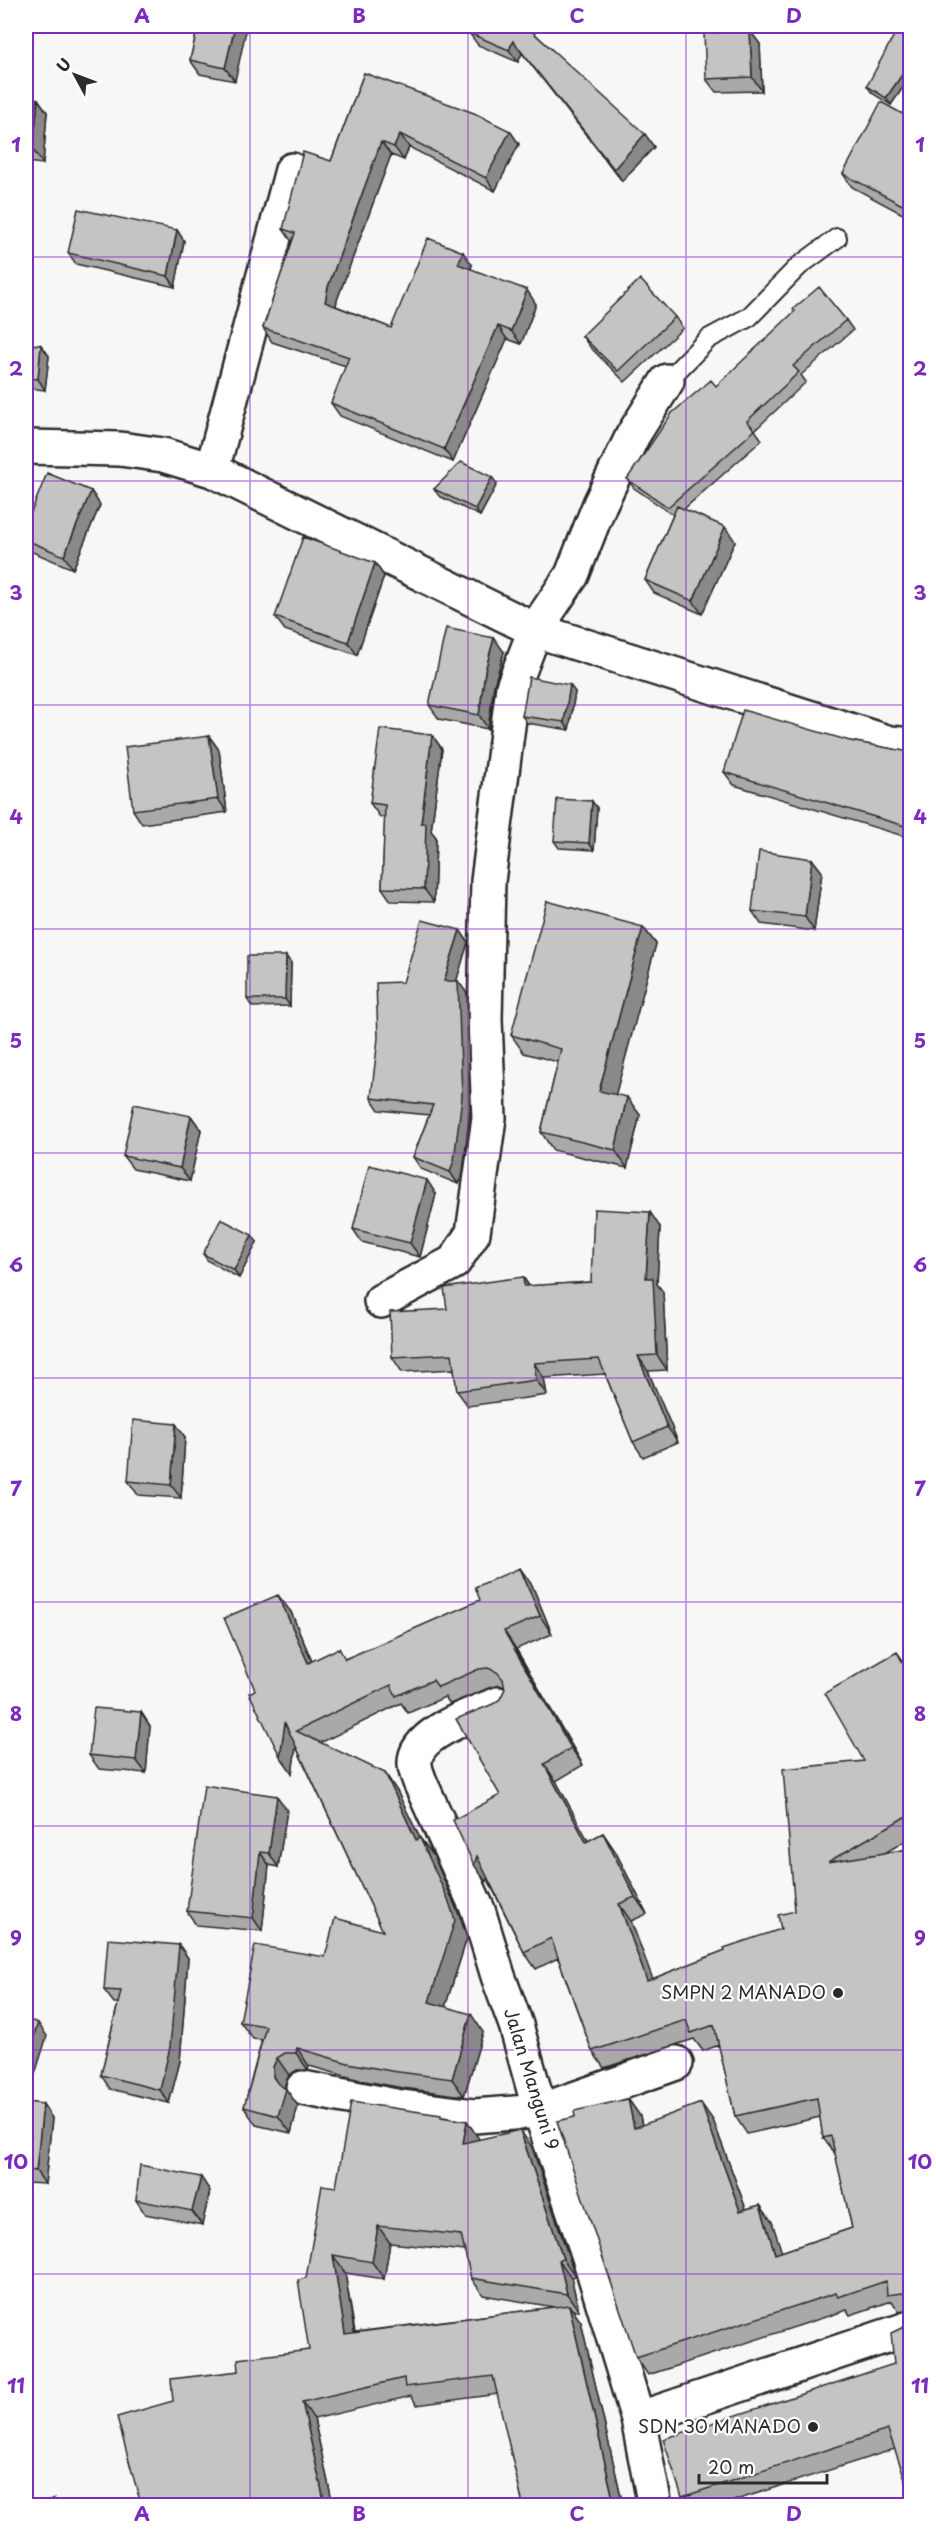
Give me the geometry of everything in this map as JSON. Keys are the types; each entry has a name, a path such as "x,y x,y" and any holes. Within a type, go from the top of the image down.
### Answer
{"street":[{"path":"212,470 292,170"},
{"path":"381,1301 454,1262 473,1233 489,1118 485,1019 488,882 513,687 535,630 572,575 600,504 633,435 667,381"},
{"path":"26,447 120,449 163,455 212,470 535,630 890,743 910,745"},
{"name":"Jalan Manguni 9","path":"498,1704 438,1730 421,1745 414,1762 420,1782 478,1910 516,2025 540,2111 590,2260 638,2419 655,2505"},
{"path":"303,2088 390,2105 474,2116 540,2111 676,2063"},
{"path":"638,2419 910,2328"}],"lane":[{"path":"667,381 708,339 749,317 799,266 837,238"}],"building":[{"path":"198,26 235,26 225,68 190,60"},
{"path":"472,26 526,26 645,134 614,169 513,41 509,50 469,33"},
{"path":"899,26 910,26 910,67 908,66 886,98 867,86"},
{"path":"750,31 752,77 706,79 704,33"},
{"path":"364,73 474,113 510,131 486,178 400,134 394,147 381,142 328,287 325,302 391,328 428,238 463,252 458,264 527,290 511,331 498,326 444,449 331,403 349,357 263,328 295,233 283,229 303,152 331,161"},
{"path":"26,98 38,99 33,150 26,150"},
{"path":"881,102 910,118 910,209 843,174"},
{"path":"78,209 177,230 168,276 68,253"},
{"path":"640,279 675,317 618,371 582,336"},
{"path":"819,287 846,320 793,366 799,372 747,421 755,430 668,507 627,479 672,413 711,380 716,386 795,311 793,309"},
{"path":"26,344 41,345 38,379 26,378"},
{"path":"461,462 492,477 475,509 434,489"},
{"path":"47,473 91,491 64,556 26,540 26,525"},
{"path":"677,506 725,527 693,601 645,580"},
{"path":"303,537 375,563 348,642 275,617"},
{"path":"446,628 494,638 485,671 479,715 429,705"},
{"path":"529,677 570,685 564,722 522,716"},
{"path":"743,710 850,741 910,752 910,803 905,826 724,772"},
{"path":"380,729 432,735 421,823 426,823 424,889 382,888 385,805 370,803"},
{"path":"209,736 218,799 133,810 125,747"},
{"path":"557,799 592,801 589,843 554,841"},
{"path":"759,851 812,859 805,917 752,911"},
{"path":"547,901 643,927 599,1091 627,1097 615,1150 541,1132 561,1049 511,1035"},
{"path":"422,920 460,930 444,981 458,981 462,1097 454,1160 450,1172 413,1157 433,1105 371,1098 378,1038 376,983 403,982"},
{"path":"247,956 286,956 285,999 247,999"},
{"path":"134,1104 191,1116 180,1168 123,1156"},
{"path":"369,1165 427,1180 410,1243 353,1229"},
{"path":"594,1209 650,1212 646,1278 653,1278 657,1355 638,1356 667,1427 633,1442 599,1359 534,1363 536,1380 457,1391 452,1354 392,1357 390,1312 447,1309 444,1288 523,1277 524,1286 591,1282"},
{"path":"221,1219 252,1235 234,1270 203,1254"},
{"path":"133,1420 176,1424 171,1485 128,1481"},
{"path":"520,1568 540,1616 504,1631 571,1748 544,1764 586,1842 603,1833 635,1897 619,1904 647,1981 725,1950 724,1948 781,1929 778,1915 795,1911 783,1769 864,1761 825,1693 897,1652 910,1676 910,1814 828,1862 910,1849 910,2124 907,2124 910,2140 910,2297 902,2293 887,2295 886,2281 838,2297 836,2293 636,2357 557,2121 575,2117 574,2111 628,2099 634,2128 701,2103 740,2211 760,2205 775,2254 852,2228 831,2136 823,2138 817,2098 735,2116 714,2025 691,2033 686,2020 592,2051 551,1938 524,1952 477,1856 474,1865 453,1820 500,1795 456,1719 500,1699 505,1689 503,1679 497,1672 488,1668 479,1669 438,1687 433,1680 396,1696 391,1685 296,1731 385,1773 416,1840 420,1838 448,1899 455,1920 429,2002 471,2014 452,2079 348,2063 297,2048 296,2053 285,2053 277,2058 273,2067 273,2077 286,2089 278,2116 244,2107 266,2026 240,2022 255,1945 325,1957 335,1918 383,1931 285,1723 280,1756 249,1693 255,1690 224,1618 278,1595 308,1663 339,1648 345,1659 480,1600 475,1587"},
{"path":"94,1708 141,1712 136,1760 89,1755"},
{"path":"204,1785 277,1796 269,1853 260,1852 253,1918 187,1911"},
{"path":"108,1939 179,1945 170,2047 160,2090 101,2075 121,1991 104,1990"},
{"path":"26,2019 38,2023 26,2061"},
{"path":"26,2102 43,2104 36,2171 26,2170"},
{"path":"351,2102 467,2121 463,2143 520,2130 563,2259 559,2260 567,2294 471,2278 461,2235 378,2226 372,2262 333,2255 345,2334 569,2305 613,2499 584,2505 523,2505 493,2376 405,2387 404,2378 302,2402 325,2505 141,2505 117,2417 173,2401 171,2379 239,2371 238,2359 309,2350 298,2280 306,2278 322,2185 336,2187"},
{"path":"140,2165 201,2177 192,2211 136,2200"},
{"path":"910,2324 910,2493 888,2430 682,2497 663,2439 894,2364 891,2333"},
{"path":"54,2499 55,2505 29,2505"}],"place":[{"name":"SMPN 2 MANADO","path":"838,1993"},
{"name":"SDN 30 MANADO","path":"813,2427"}]}
